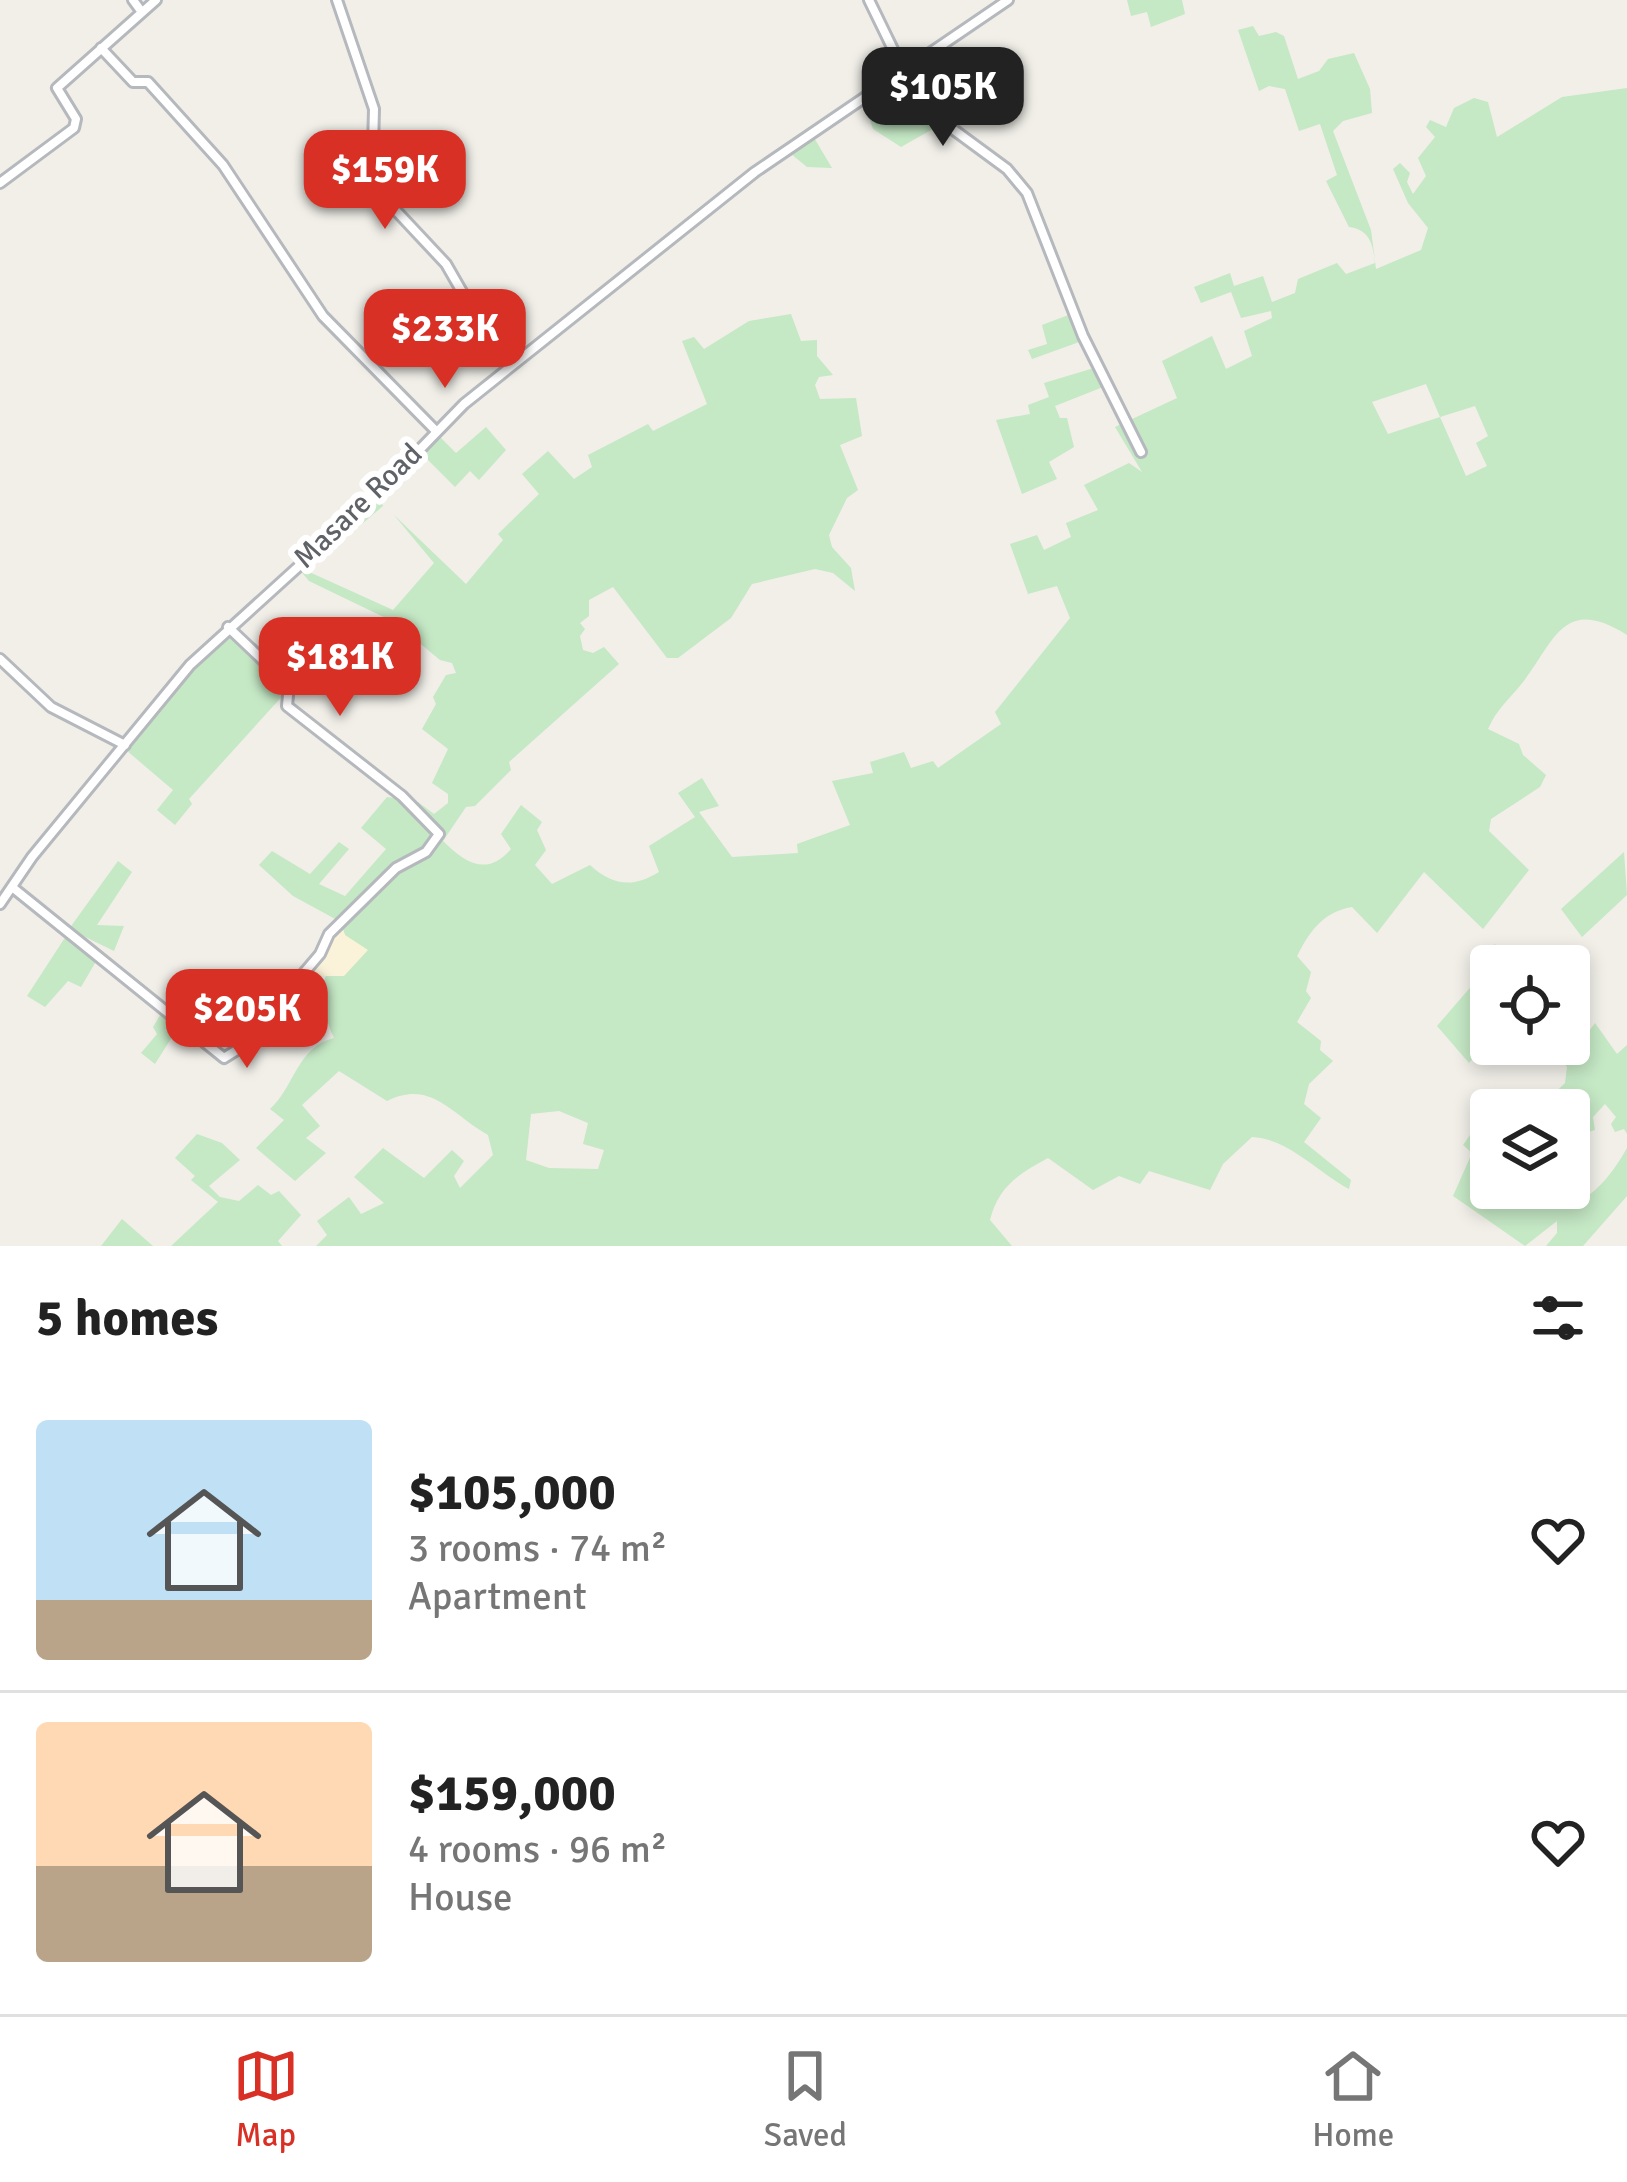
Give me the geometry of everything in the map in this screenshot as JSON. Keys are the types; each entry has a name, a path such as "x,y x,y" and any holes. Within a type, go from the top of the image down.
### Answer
{"street":[{"path":"133,0 141,11"},
{"path":"0,184 76,126 57,88 156,0"},
{"path":"337,0 374,110 372,185 446,265 473,311 519,357"},
{"path":"869,0 924,110 1007,169 1028,193 1083,336 1141,452"},
{"name":"Masare Road","path":"0,904 125,745 229,627 364,507 436,430 519,357 755,172 1008,0"},
{"path":"101,48 133,82 148,82 183,116 323,316 436,430"},
{"path":"12,887 224,1058 240,1048 320,954 329,934 396,868 430,848 440,834 402,796 287,706 289,685 229,627"},
{"path":"0,659 51,706 125,745"}],"green space":[{"path":"1127,0 1182,0 1185,14 1151,27 1147,12 1131,16"},
{"path":"1253,26 1259,36 1276,32 1284,36 1298,79 1319,71 1328,59 1354,53 1370,89 1372,113 1343,121 1333,131 1371,230 1376,269 1421,250 1428,228 1408,203 1393,169 1400,163 1410,173 1407,182 1413,194 1426,176 1418,158 1435,137 1426,127 1430,120 1446,127 1454,108 1474,98 1488,102 1497,137 1562,97 1627,88 1627,635 1588,620 1563,628 1488,729 1519,744 1523,755 1546,775 1540,787 1491,819 1489,831 1529,870 1483,929 1424,872 1377,933 1352,907 1319,924 1297,956 1311,972 1306,991 1311,998 1297,1022 1321,1041 1320,1050 1333,1061 1309,1084 1304,1104 1321,1118 1304,1142 1351,1180 1349,1189 1278,1143 1252,1137 1223,1164 1210,1190 1149,1171 1140,1184 1119,1176 1093,1190 1048,1158 1011,1183 998,1199 990,1220 1012,1246 316,1246 327,1235 317,1221 349,1197 361,1214 384,1203 354,1177 383,1148 424,1178 452,1150 464,1161 454,1176 460,1188 493,1155 488,1135 440,1102 416,1094 387,1101 339,1071 302,1105 320,1126 306,1138 326,1153 295,1181 256,1148 284,1120 270,1109 304,1058 334,1038 324,1009 324,985 345,935 339,921 293,896 259,865 272,851 310,874 339,842 349,849 319,884 345,896 386,849 361,828 387,797 401,799 433,831 422,853 431,854 442,834 415,808 418,802 434,814 448,803 448,794 432,783 448,749 422,729 446,675 456,673 452,663 440,660 394,622 309,581 299,569 379,498 383,506 307,571 393,610 434,563 394,515 466,584 503,540 498,534 539,494 522,474 548,451 574,479 592,467 588,455 648,424 653,431 707,404 682,341 694,337 704,349 749,321 791,314 801,341 817,340 817,356 833,375 819,377 815,385 820,399 856,398 862,436 840,445 858,490 847,498 829,535 832,547 851,568 855,591 833,573 815,569 752,584 731,618 678,658 667,658 613,587 589,600 589,616 580,623 585,629 580,636 583,650 593,653 604,647 619,664 509,762 511,770 475,806 466,807 443,841 468,861 493,863 511,849 501,834 521,805 542,822 537,830 546,850 535,865 552,884 590,865 615,881 640,881 659,872 649,846 695,817 678,793 702,778 719,806 699,812 732,857 798,853 797,844 850,825 832,781 873,773 870,762 904,752 911,768 933,761 938,768 1001,724 995,712 1070,618 1057,586 1028,594 1010,544 1037,535 1044,550 1071,537 1066,523 1098,510 1084,485 1129,463 1142,472 1115,427 1177,398 1162,361 1212,336 1226,369 1252,356 1244,331 1272,318 1271,311 1241,318 1231,292 1201,303 1194,287 1230,273 1234,286 1263,276 1272,302 1295,293 1298,279 1337,263 1346,274 1375,263 1369,239 1349,227 1326,181 1337,175 1320,124 1299,131 1285,89 1269,86 1259,91 1238,30","holes":["1426,384 1440,417 1388,434 1372,402","1475,406 1488,436 1476,443 1487,466 1466,476 1440,417","559,1111 588,1123 583,1144 604,1150 598,1169 549,1168 526,1160 531,1114"]},
{"path":"938,73 947,120 923,103 912,77"},
{"path":"911,99 940,125 901,147 873,129 867,111"},
{"path":"813,136 832,168 807,167 790,153"},
{"path":"1071,314 1082,341 1032,359 1028,350 1047,344 1042,325"},
{"path":"1094,368 1103,387 1055,406 1060,418 1067,418 1074,447 1049,462 1057,479 1022,494 996,420 1030,414 1028,405 1049,397 1044,383"},
{"path":"486,427 506,450 479,480 470,471 455,487 421,453 438,435 456,453"},
{"path":"229,632 287,691 189,799 192,804 175,825 157,810 173,790 126,750 156,708"},
{"path":"1624,852 1627,895 1582,937 1561,909"},
{"path":"118,861 132,872 97,925 124,926 114,951 69,929"},
{"path":"66,936 98,958 81,987 68,981 45,1007 27,996"},
{"path":"182,986 209,1009 193,1030 167,1006"},
{"path":"1470,988 1469,1063 1437,1026"},
{"path":"162,1012 179,1026 155,1064 141,1053 157,1034 153,1027"},
{"path":"1595,1023 1617,1054 1627,1045 1627,1134 1624,1129 1615,1132 1611,1124 1616,1117 1605,1104 1593,1117 1595,1130 1590,1132 1590,1089 1559,1089 1565,1083 1566,1065 1590,1065 1590,1030"},
{"path":"197,1134 222,1143 240,1160 209,1186 220,1197 239,1201 258,1185 271,1195 279,1191 301,1215 278,1241 282,1246 171,1246 218,1202 191,1180 195,1176 175,1158"},
{"path":"1627,1148 1627,1196 1583,1246 1546,1246 1557,1233 1557,1221 1525,1246 1472,1209 1590,1209 1590,1194"},
{"path":"1470,1158 1470,1208 1453,1196"},
{"path":"122,1219 153,1246 101,1246"}],"sand":[{"path":"340,921 345,935 368,950 344,976 321,976 306,964 325,931"}]}
